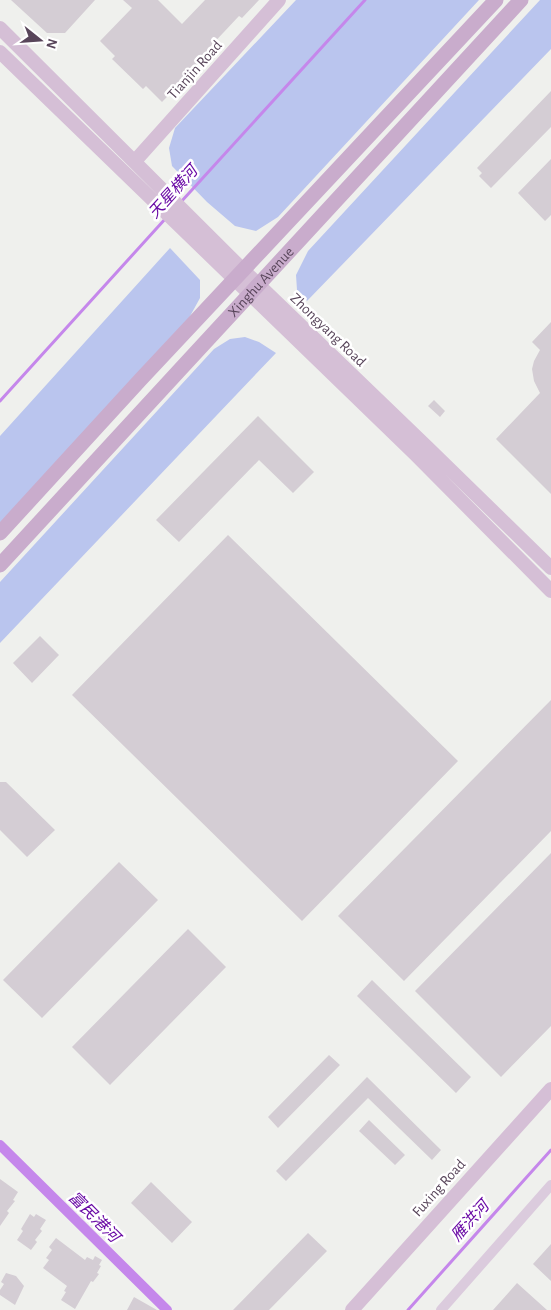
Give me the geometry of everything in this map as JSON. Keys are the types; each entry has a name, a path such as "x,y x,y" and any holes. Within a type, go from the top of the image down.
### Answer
{"main road":[{"name":"Xinghu Avenue","path":"0,533 238,274 496,0"},
{"name":"Xinghu Avenue","path":"0,565 521,0"}],"street":[{"name":"Tianjin Road","path":"135,161 278,0"},
{"name":"Zhongyang Road","path":"0,28 165,192 191,228"},
{"name":"Zhongyang Road","path":"0,52 155,202 191,228 254,290 428,447 551,568"},
{"path":"254,290 551,590"},
{"name":"Fuxing Road","path":"352,1310 551,1089"},
{"path":"441,1310 551,1185"}],"shaded area":[{"path":"296,0 479,0 278,217 256,231 235,226 207,202 172,166 169,148 175,128"},
{"path":"540,0 551,0 551,49 307,301 297,290 296,275 308,251"},
{"path":"170,248 200,280 200,298 189,318 0,523 0,436"},
{"path":"245,337 259,342 276,353 0,643 0,582 214,349 230,339"}],"building":[{"path":"11,0 95,0 65,33 47,33"},
{"path":"123,0 158,0 182,24 205,0 259,0 242,18 239,16 208,49 211,52 162,102 146,86 143,89 112,59 115,56 100,41 132,8"},
{"path":"551,91 551,127 491,188 479,176 482,173 477,168"},
{"path":"551,159 551,215 545,221 518,193"},
{"path":"551,322 551,494 496,439 540,393 534,381 532,369 540,350 532,342"},
{"path":"434,400 445,411 440,417 428,406"},
{"path":"258,416 314,472 293,493 259,460 179,542 156,520"},
{"path":"228,535 458,761 302,921 72,695"},
{"path":"40,636 59,655 32,683 13,663"},
{"path":"551,700 551,831 404,981 338,916"},
{"path":"0,782 6,782 55,830 27,857 0,830"},
{"path":"551,853 551,1026 501,1077 415,991"},
{"path":"119,862 158,900 42,1018 3,980"},
{"path":"188,929 226,967 110,1085 72,1047"},
{"path":"372,980 471,1077 456,1093 357,996"},
{"path":"329,1055 340,1065 278,1128 268,1117"},
{"path":"367,1077 441,1150 432,1160 368,1098 286,1181 276,1171"},
{"path":"369,1120 405,1155 395,1165 359,1131"},
{"path":"0,1179 18,1192 13,1200 15,1201 7,1211 9,1213 0,1226"},
{"path":"151,1182 192,1222 172,1243 131,1203"},
{"path":"30,1214 34,1217 36,1214 46,1220 40,1229 42,1231 35,1240 37,1242 31,1250 17,1240"},
{"path":"308,1233 327,1251 269,1310 233,1310"},
{"path":"56,1238 85,1260 87,1257 93,1260 95,1256 102,1260 97,1273 99,1274 93,1282 91,1281 75,1309 61,1300 67,1286 43,1268 49,1260 46,1258 52,1250 49,1247"},
{"path":"551,1244 551,1281 533,1264"},
{"path":"6,1273 16,1276 24,1286 15,1305 0,1295 0,1290 4,1284 1,1282"},
{"path":"517,1283 547,1310 493,1310"},
{"path":"134,1297 157,1310 127,1310"}],"waterway":[{"name":"天星横河","path":"180,203 365,0"},
{"name":"天星横河","path":"0,401 166,218"},
{"name":"富民港河","path":"0,1145 167,1310"},
{"name":"雁洪河","path":"408,1310 551,1150"}]}
